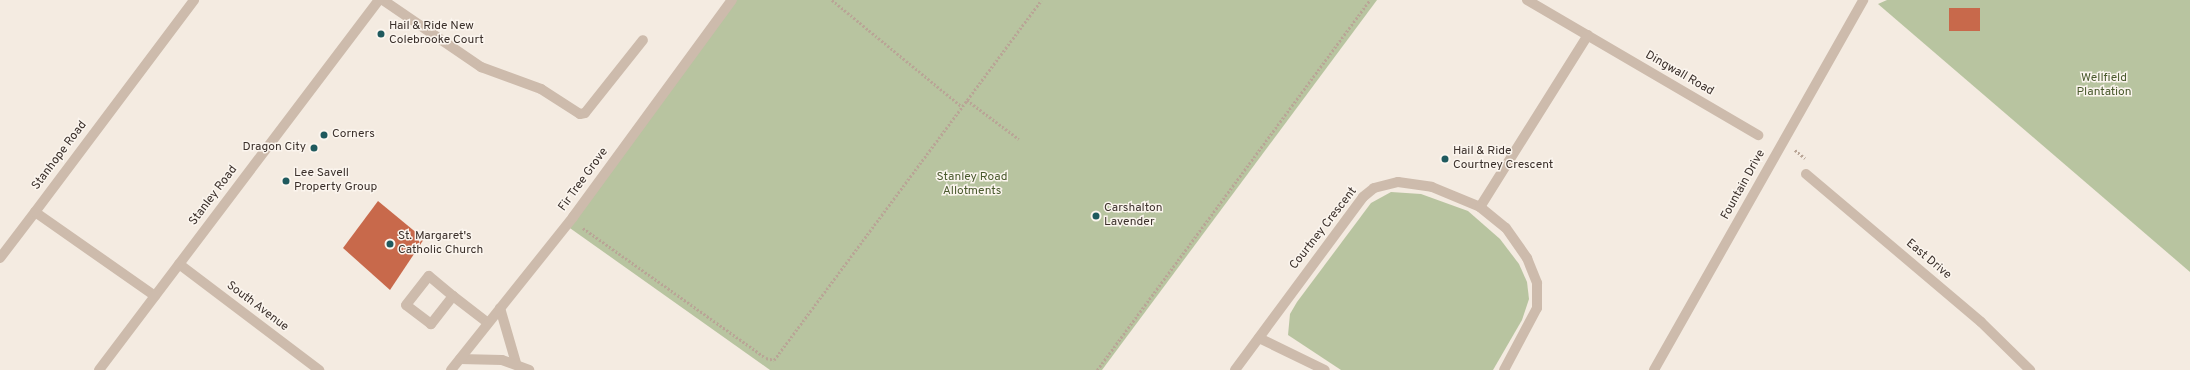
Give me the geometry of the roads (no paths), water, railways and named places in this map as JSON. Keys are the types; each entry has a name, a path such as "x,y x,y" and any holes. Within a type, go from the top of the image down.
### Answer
{"street":[{"name":"Stanhope Road","path":"0,258 194,0"},
{"name":"Stanley Road","path":"99,370 378,0"},
{"path":"383,0 481,67 541,89 580,114 585,113 643,40"},
{"name":"Fir Tree Grove","path":"451,370 570,221 732,0"},
{"name":"Dingwall Road","path":"1527,0 1758,134"},
{"name":"Fountain Drive","path":"1856,0 1856,13"},
{"name":"Fountain Drive","path":"1654,370 1864,0"},
{"path":"1480,207 1588,35"},
{"name":"East Drive","path":"1806,174 1980,322 2030,370"},
{"name":"Courtney Crescent","path":"1235,370 1355,207 1374,188 1398,182 1412,183 1455,194 1480,207 1502,224 1517,243 1537,283 1538,295 1534,319 1504,370"},
{"path":"35,212 155,296"},
{"name":"South Avenue","path":"179,264 318,370"},
{"path":"454,296 431,324 406,305 429,276 488,323"},
{"path":"500,308 516,363"},
{"path":"1259,338 1325,370"},
{"path":"460,359 516,363 529,370"}],"place":[{"name":"Hail & Ride New Colebrooke Court","path":"381,34"},
{"name":"Corners","path":"324,135"},
{"name":"Dragon City","path":"314,148"},
{"name":"Hail & Ride Courtney Crescent","path":"1445,159"},
{"name":"Lee Savell Property Group","path":"286,181"},
{"name":"Carshalton Lavender","path":"1096,216"},
{"name":"St. Margaret's Catholic Church","path":"390,244"}],"park label":[{"name":"Wellfield Plantation","path":"2104,86"},
{"name":"Stanley Road Allotments","path":"972,185"}]}
